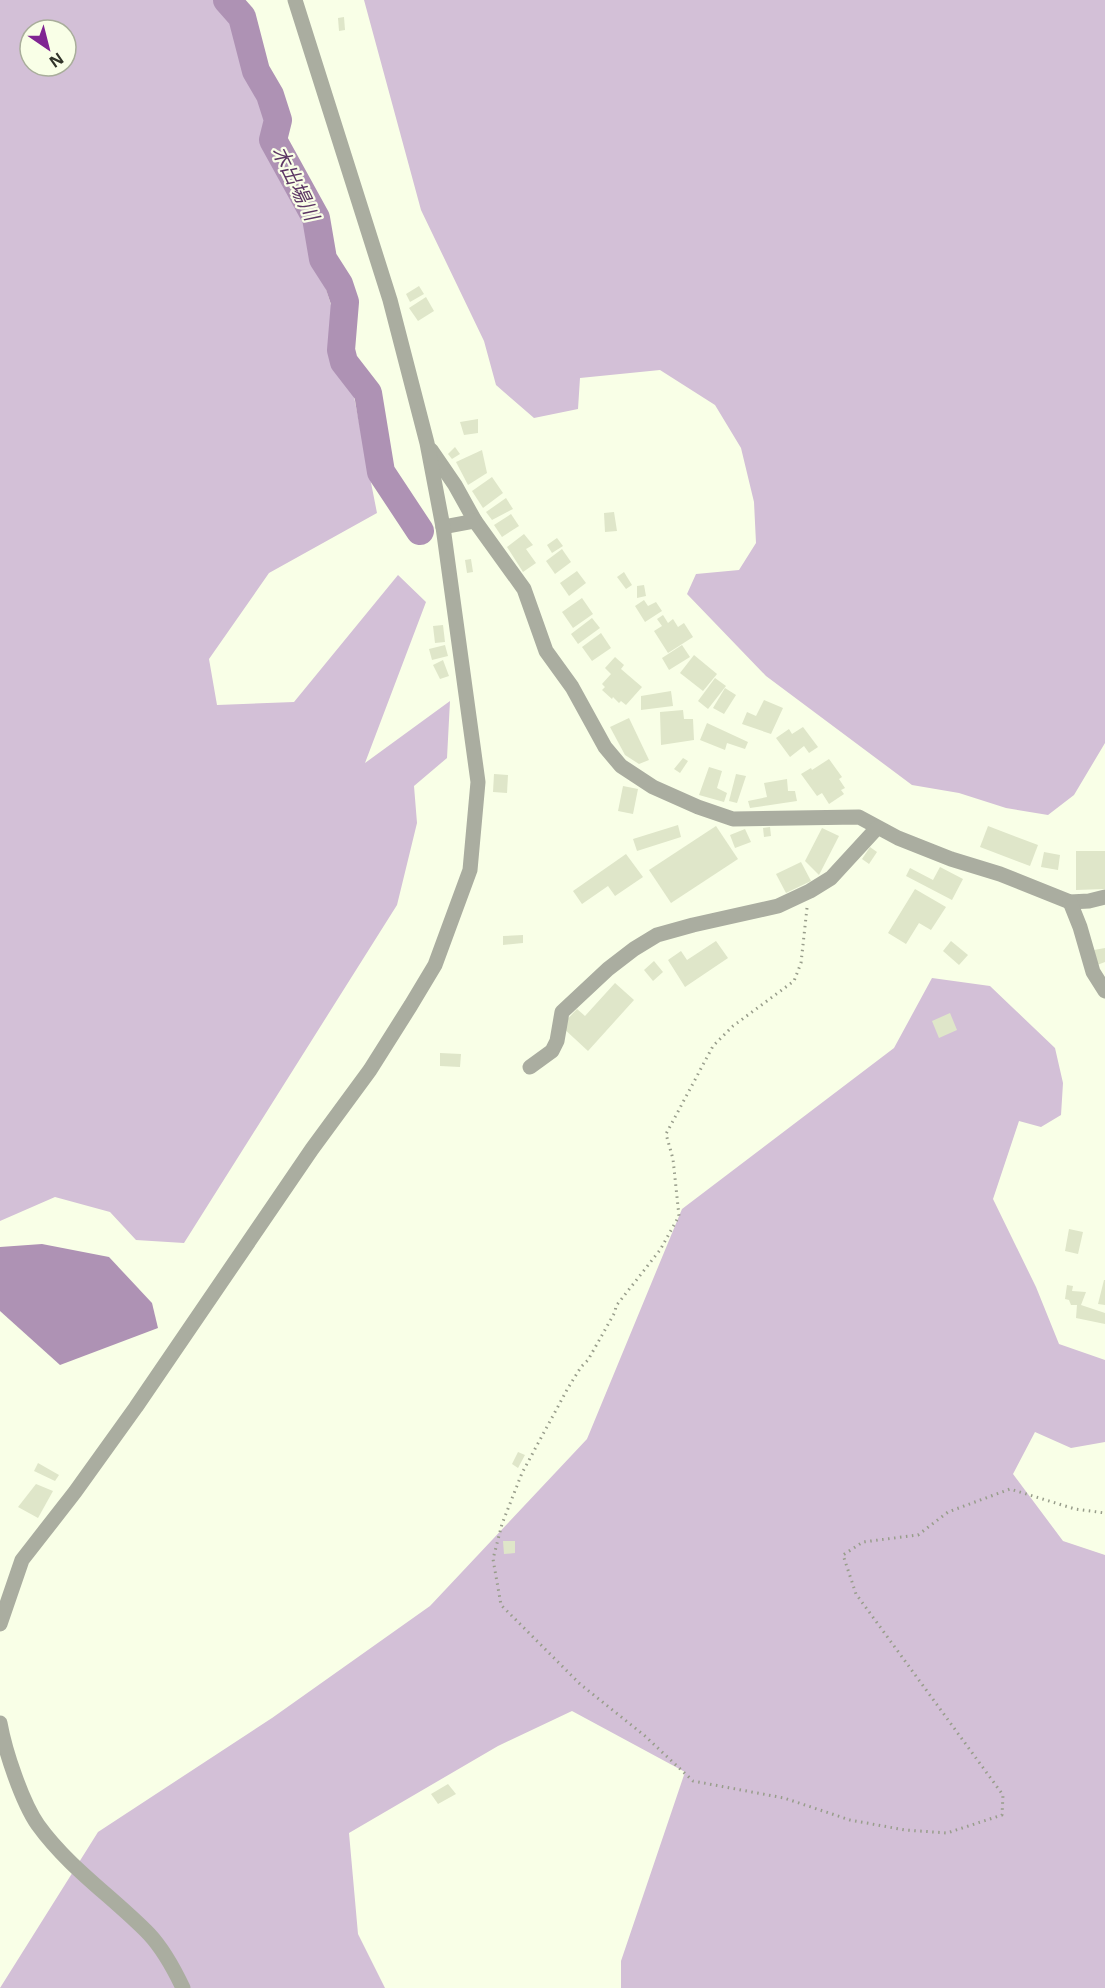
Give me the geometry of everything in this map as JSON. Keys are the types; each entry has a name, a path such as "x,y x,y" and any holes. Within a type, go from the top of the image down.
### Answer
{"street":[{"path":"0,1624 22,1560 75,1492 136,1407 312,1149 370,1070 435,965 470,870 478,782 443,527 427,443 390,300 295,0"},
{"path":"427,443 455,485 475,521 524,589 546,651 572,687 605,747 621,766 653,787 698,807 734,819 859,817 898,838 951,859 1000,874 1070,902 1105,897"},
{"path":"443,527 475,521"},
{"path":"530,1067 552,1051 562,1012 608,969 634,949 657,935 778,906 810,891 831,878 877,828"},
{"path":"1070,902 1093,972 1105,991"},
{"path":"0,1723 19,1787 38,1825 97,1888 150,1935 172,1965 183,1988"}],"path":[{"path":"810,891 801,963 794,981 733,1026 713,1046 666,1134 673,1159 679,1216 660,1250 616,1306 615,1312 588,1360 568,1388 522,1473 502,1524 493,1559 501,1605 580,1684 645,1736 693,1781 784,1798 850,1820 905,1830 947,1833 1002,1815 1004,1795 856,1594 843,1555 863,1542 918,1535 948,1512 1010,1490 1074,1509 1105,1513"}],"shaded area":[{"path":"0,0 238,0 345,351 377,513 269,573 209,659 217,705 294,702 398,575 426,602 365,763 450,701 447,758 414,786 417,823 397,905 184,1243 136,1240 110,1212 55,1197 0,1221"},
{"path":"364,0 1105,0 1105,743 1074,795 1048,815 1006,808 959,793 912,785 766,676 687,594 696,574 739,570 756,543 754,502 741,448 715,405 660,370 580,378 578,409 534,418 496,385 484,341 421,210"},
{"path":"932,978 990,986 1055,1048 1063,1083 1061,1115 1041,1127 1019,1121 993,1199 1036,1287 1059,1344 1105,1360 1105,1442 1071,1448 1035,1432 1013,1474 1063,1541 1105,1555 1105,1988 621,1988 621,1961 685,1772 572,1711 498,1746 349,1833 358,1934 385,1988 0,1988 98,1832 272,1718 430,1606 587,1439 682,1209 894,1048"},
{"path":"42,1244 109,1257 152,1303 158,1328 60,1365 0,1311 0,1247"}],"building":[{"path":"344,17 345,30 339,31 338,18"},
{"path":"419,286 424,294 410,302 406,294"},
{"path":"426,297 434,311 418,321 409,308"},
{"path":"478,419 478,433 464,435 460,422"},
{"path":"455,447 460,454 452,459 448,454"},
{"path":"482,450 487,473 468,485 456,462"},
{"path":"492,477 503,493 483,508 472,491"},
{"path":"506,498 513,509 492,520 486,512"},
{"path":"614,512 617,531 605,532 604,513"},
{"path":"511,514 519,526 502,537 494,525"},
{"path":"524,534 533,545 526,549 536,563 523,572 507,547"},
{"path":"557,538 563,546 552,553 547,545"},
{"path":"562,549 571,562 555,574 546,561"},
{"path":"471,559 473,572 467,573 465,560"},
{"path":"577,571 586,583 569,596 560,583"},
{"path":"624,572 632,585 626,589 617,577"},
{"path":"644,585 646,596 637,598 637,586"},
{"path":"582,598 593,614 573,628 562,612"},
{"path":"644,600 648,606 656,602 662,611 645,622 635,606"},
{"path":"663,615 668,623 673,619 678,627 684,623 693,637 668,653 654,631 662,626 657,619"},
{"path":"592,618 600,628 578,644 571,634"},
{"path":"443,625 445,642 435,643 433,626"},
{"path":"601,633 611,648 592,661 582,647"},
{"path":"445,645 448,656 432,660 429,649"},
{"path":"682,645 690,657 669,670 662,658"},
{"path":"694,655 717,674 703,691 680,673"},
{"path":"615,657 624,665 621,669 642,687 626,705 621,701 619,703 613,697 612,699 602,690 605,687 602,684 611,674 605,668"},
{"path":"443,660 449,676 440,679 433,665"},
{"path":"715,678 726,686 708,709 698,701"},
{"path":"725,688 736,695 724,714 713,708"},
{"path":"671,691 673,706 641,710 641,696"},
{"path":"764,700 783,708 771,734 742,724 747,712 756,716"},
{"path":"683,710 684,719 693,719 694,740 661,745 660,712"},
{"path":"629,718 649,760 639,764 625,755 610,727"},
{"path":"707,723 748,742 745,749 727,743 725,750 700,740"},
{"path":"803,727 818,747 809,753 804,746 790,757 776,738 789,729 792,734"},
{"path":"683,758 688,761 680,773 674,769"},
{"path":"829,759 842,777 839,779 845,788 841,790 844,794 829,804 822,793 817,796 801,774"},
{"path":"709,767 722,771 717,788 727,793 724,802 699,795"},
{"path":"494,774 508,775 507,793 493,792"},
{"path":"736,774 746,776 737,803 729,801"},
{"path":"787,779 788,791 795,791 797,801 750,808 748,801 767,797 764,783"},
{"path":"623,786 638,789 633,814 618,811"},
{"path":"678,825 681,837 637,851 633,839"},
{"path":"716,826 738,859 671,903 649,870"},
{"path":"988,826 1038,845 1030,866 980,847"},
{"path":"770,827 771,836 764,837 763,828"},
{"path":"822,828 839,836 819,875 805,861"},
{"path":"745,829 751,842 735,848 730,835"},
{"path":"870,847 877,852 869,864 862,859"},
{"path":"1076,851 1105,851 1105,889 1076,890"},
{"path":"1044,852 1060,855 1058,870 1041,867"},
{"path":"626,854 643,877 615,896 608,886 582,904 573,891"},
{"path":"801,862 811,881 786,893 776,874"},
{"path":"940,867 963,879 952,900 906,876 910,868 933,880"},
{"path":"915,889 946,907 931,930 919,923 906,944 888,933"},
{"path":"523,935 523,943 503,945 503,936"},
{"path":"716,941 728,958 685,987 668,960 681,951 687,960"},
{"path":"951,941 968,955 959,965 943,951"},
{"path":"1105,948 1105,962 1097,965 1094,950"},
{"path":"654,961 663,972 653,981 644,970"},
{"path":"615,983 634,1000 588,1051 561,1026 577,1009 585,1016"},
{"path":"950,1013 957,1030 939,1038 932,1021"},
{"path":"440,1053 461,1054 460,1067 440,1066"},
{"path":"1069,1229 1083,1232 1078,1254 1065,1251"},
{"path":"1105,1280 1105,1305 1098,1304"},
{"path":"1067,1285 1073,1286 1072,1291 1086,1292 1081,1305 1105,1313 1105,1324 1076,1318 1077,1305 1071,1305 1069,1300 1065,1299"},
{"path":"518,1452 525,1455 518,1468 512,1464"},
{"path":"38,1463 59,1475 55,1481 34,1471"},
{"path":"36,1484 53,1491 38,1518 18,1507"},
{"path":"503,1541 515,1541 515,1553 504,1554"},
{"path":"448,1784 456,1794 438,1804 431,1794"}],"waterway":[{"name":"木出場川","path":"227,0 242,17 256,71 270,95 278,120 273,140 316,218 323,259 339,284 345,302 341,350 344,362 368,393 381,472 420,531"}]}
